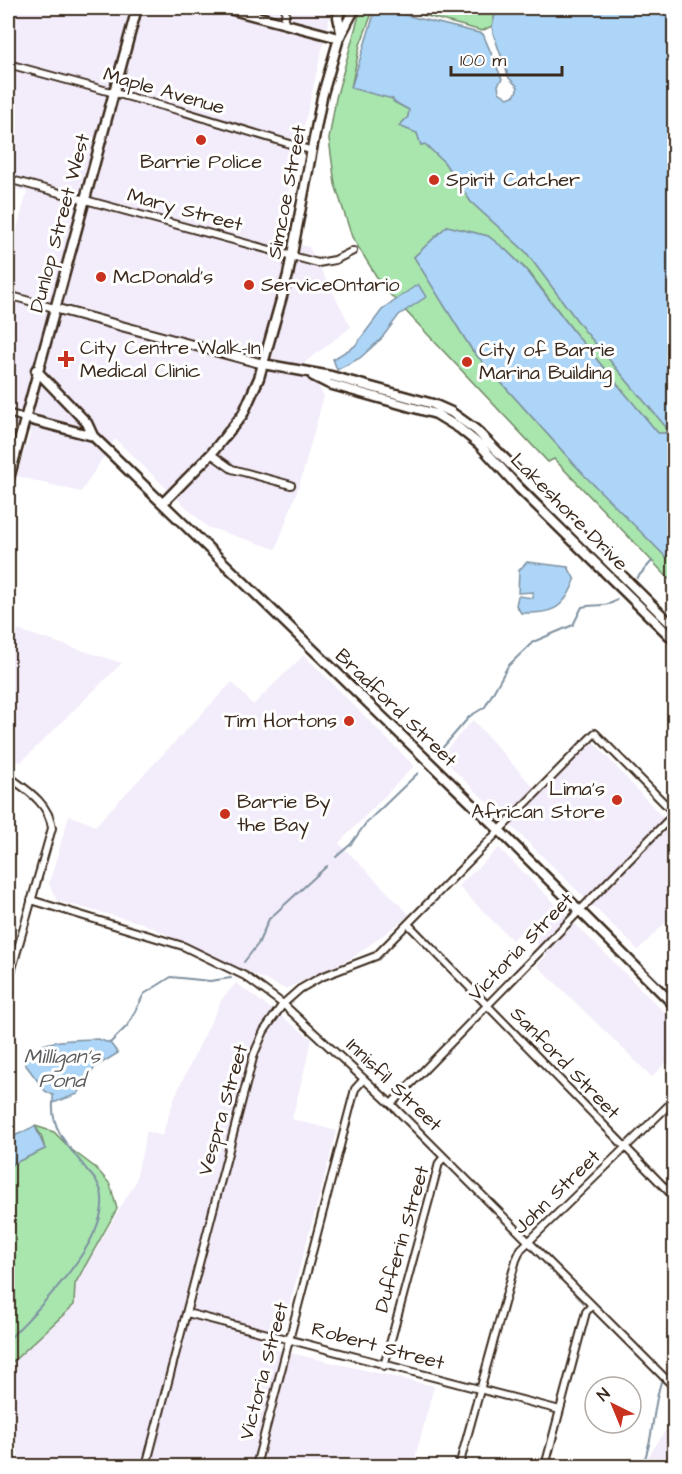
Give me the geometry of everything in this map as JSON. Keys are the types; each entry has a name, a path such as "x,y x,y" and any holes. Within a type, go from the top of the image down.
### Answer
{"main road":[{"name":"Dunlop Street West","path":"8,482 82,200 137,8"},
{"path":"225,8 284,24 340,35"},
{"name":"Simcoe Street","path":"340,35 338,17 341,8"},
{"name":"Simcoe Street","path":"163,503 212,454 243,414 263,364 292,255 310,150 340,35 355,8"},
{"path":"263,364 307,373 329,384 439,411"},
{"name":"Bradford Street","path":"36,370 87,423 93,436 500,831 675,1005"},
{"name":"Lakeshore Drive","path":"439,411 476,430 675,627"},
{"name":"Lakeshore Drive","path":"439,411 480,445 535,504 675,640"},
{"path":"24,418 93,436"}],"street":[{"path":"284,24 286,8"},
{"name":"Maple Avenue","path":"8,64 310,150"},
{"name":"Mary Street","path":"8,179 318,263 335,260 353,251"},
{"path":"8,295 263,364"},
{"path":"8,413 24,418"},
{"path":"212,454 232,469 291,485"},
{"name":"Vespra Street","path":"146,1467 254,1054 264,1031 283,1004 300,989 321,977 376,956 409,925 595,733 675,814"},
{"path":"8,776 35,797 50,816 51,839 8,983"},
{"name":"Victoria Street","path":"391,1104 675,814"},
{"name":"Innisfil Street","path":"31,900 183,946 245,976 283,1004 391,1104 675,1387"},
{"name":"Sanford Street","path":"409,925 675,1197"},
{"name":"Victoria Street","path":"256,1467 355,1089 364,1079"},
{"name":"John Street","path":"459,1467 516,1260 521,1250 675,1100"},
{"name":"Dufferin Street","path":"384,1366 439,1163 444,1157"},
{"path":"545,1467 586,1312 592,1305"},
{"name":"Robert Street","path":"188,1313 384,1366 560,1410"}],"shaded area":[{"path":"8,8 332,8 277,239 309,247 351,327 304,363 324,396 300,483 276,549 207,527 115,439 81,492 16,476 31,432 8,422 8,238 14,240 27,192 8,186"},
{"path":"8,627 122,663 21,762 8,759"},
{"path":"304,655 414,766 339,843 410,915 352,958 285,989 142,923 57,901 49,884 69,815 95,826 232,682 253,705"},
{"path":"473,720 535,789 586,734 674,830 674,914 638,950 440,756"},
{"path":"499,848 674,1022 674,1070 666,1062 652,1077 537,965 547,955 524,929 512,940 458,886"},
{"path":"236,983 312,1039 292,1119 337,1131 277,1350 434,1386 413,1466 8,1466 8,1366 74,1305 75,1284 135,1183 147,1131 162,1136 175,1096 222,999"},
{"path":"674,1418 674,1466 642,1466"}],"green space":[{"path":"361,8 374,8 360,45 351,88 394,99 394,102 409,110 408,117 399,126 417,133 421,145 425,144 444,162 471,202 526,252 585,331 666,427 666,433 658,433 578,337 529,272 488,236 447,226 414,257 472,350 574,464 666,557 674,549 674,584 554,459 548,462 383,287 352,237 335,184 329,139 336,98"},
{"path":"397,8 497,8 492,26 482,31"},
{"path":"35,1126 54,1132 72,1150 96,1168 110,1184 117,1209 75,1284 74,1305 8,1366 8,1166 45,1149 41,1135"}],"water":[{"path":"376,8 483,34 502,79 498,85 499,92 508,98 515,95 518,87 509,78 493,33 492,26 497,8 674,8 674,549 666,557 585,476 472,350 414,257 447,226 488,236 528,272 578,337 658,433 666,433 666,427 585,331 526,252 471,202 444,162 425,144 421,145 417,133 399,126 408,117 409,110 393,99 351,88"},
{"path":"418,284 426,297 399,315 381,339 360,358 337,370 333,359 355,346 382,310"},
{"path":"527,562 568,567 575,580 561,604 548,611 521,613 516,605 518,596 533,598 533,592 518,593 519,570"},
{"name":"Milligan's Pond","path":"97,1039 110,1043 118,1053 95,1067 78,1094 53,1103 53,1095 45,1091 25,1064 29,1055 45,1044 66,1040"},
{"path":"35,1126 45,1149 8,1166 8,1139"}],"waterway":[{"path":"637,578 652,561"},
{"path":"438,753 470,716 485,707 508,666 533,642 573,625 582,607 606,605 617,599"},
{"path":"336,857 351,844 366,823 418,773"},
{"path":"244,962 258,944 269,919 327,866"},
{"path":"110,1043 128,1025 144,994 171,977 210,981 231,978"},
{"path":"8,1340 55,1290 72,1268 98,1223 102,1202 97,1182 58,1129 53,1103"},
{"path":"642,1466 649,1445 661,1382"}],"place":[{"name":"Barrie Police","path":"201,140"},
{"name":"Spirit Catcher","path":"434,180"},
{"name":"McDonald's","path":"101,277"},
{"name":"ServiceOntario","path":"249,285"},
{"name":"City Centre Walk-In Medical Clinic","path":"66,359"},
{"name":"City of Barrie Marina Building","path":"467,362"},
{"name":"Tim Hortons","path":"349,721"},
{"name":"Lima's African Store","path":"617,800"},
{"name":"Barrie By the Bay","path":"225,814"}]}
